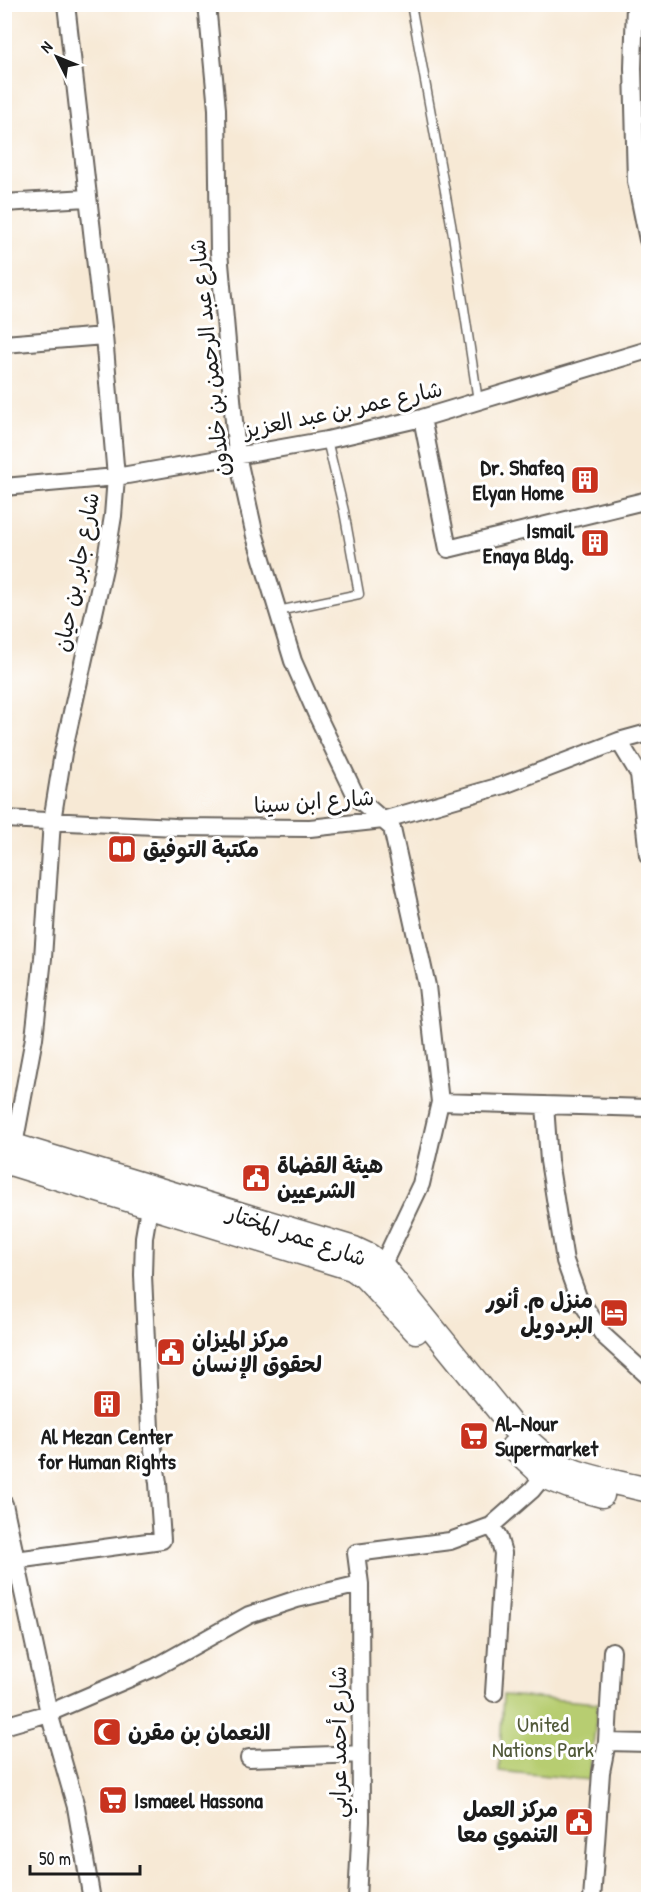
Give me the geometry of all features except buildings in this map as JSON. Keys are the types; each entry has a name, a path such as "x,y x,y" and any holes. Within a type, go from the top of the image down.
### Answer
{"main road":[{"name":"شارع عمر المختار","path":"7,1148 151,1196 352,1268 365,1277 412,1326 508,1442 549,1469 569,1486 648,1507"},
{"name":"شارع عمر المختار","path":"151,1196 354,1249 369,1256 382,1266 511,1425 533,1446 549,1469 648,1490"}],"street":[{"name":"شارع جابر بن حيان","path":"7,1148 34,1038 43,958 52,821 63,753 114,516 116,477 104,336 66,4"},
{"name":"شارع عبد الرحمن بن خلدون","path":"207,4 217,109 219,252 237,455 255,536 293,661 357,798 392,828 397,841 404,889 427,986 440,1102 421,1184 382,1266"},
{"path":"635,4 641,65 636,181 648,240"},
{"path":"4,203 87,198"},
{"path":"4,344 104,336"},
{"name":"شارع عمر بن عبد العزيز","path":"4,487 116,477 327,440 422,418 648,350"},
{"path":"422,418 448,549 648,500"},
{"name":"شارع ابن سينا","path":"4,819 176,827 310,828 383,820 504,785 619,741 648,733"},
{"path":"619,741 639,774 648,855"},
{"path":"440,1102 648,1108"},
{"path":"545,1105 549,1161 565,1261 578,1297 604,1336 648,1376"},
{"path":"16,1560 162,1540 158,1483 150,1429 144,1287 144,1237 151,1196"},
{"path":"494,1693 502,1553 498,1536 491,1526 532,1490 549,1469"},
{"path":"4,1504 49,1713 76,1807 92,1899"},
{"name":"شارع أحمد عرابي","path":"357,1899 361,1755 360,1584 356,1553 450,1541 491,1526"},
{"path":"4,1726 49,1713 156,1667 249,1615 297,1599 360,1584"},
{"path":"592,1899 601,1772 607,1742 612,1651"},
{"path":"607,1742 648,1743"},
{"path":"249,1758 361,1755"}],"lane":[{"path":"411,4 453,235 478,401"},
{"path":"278,611 359,594 344,511 327,440"}],"green space":[{"name":"United Nations Park","path":"503,1695 598,1703 589,1780 499,1771"}],"place":[{"name":"Dr. Shafeq Elyan Home","path":"585,480"},
{"name":"Ismail Enaya Bldg.","path":"595,543"},
{"name":"مكتبة التوفيق","path":"122,849"},
{"name":"هيئة القضاة الشرعيين","path":"256,1178"},
{"name":"منزل م. أنور البردويل","path":"614,1313"},
{"name":"مركز الميزان لحقوق الإنسان","path":"171,1352"},
{"name":"Al Mezan Center for Human Rights","path":"107,1404"},
{"name":"Al-Nour Supermarket","path":"474,1436"},
{"name":"النعمان بن مقرن","path":"107,1732"},
{"name":"Ismaeel Hassona","path":"113,1800"},
{"name":"مركز العمل التنموي معا","path":"579,1822"}]}
